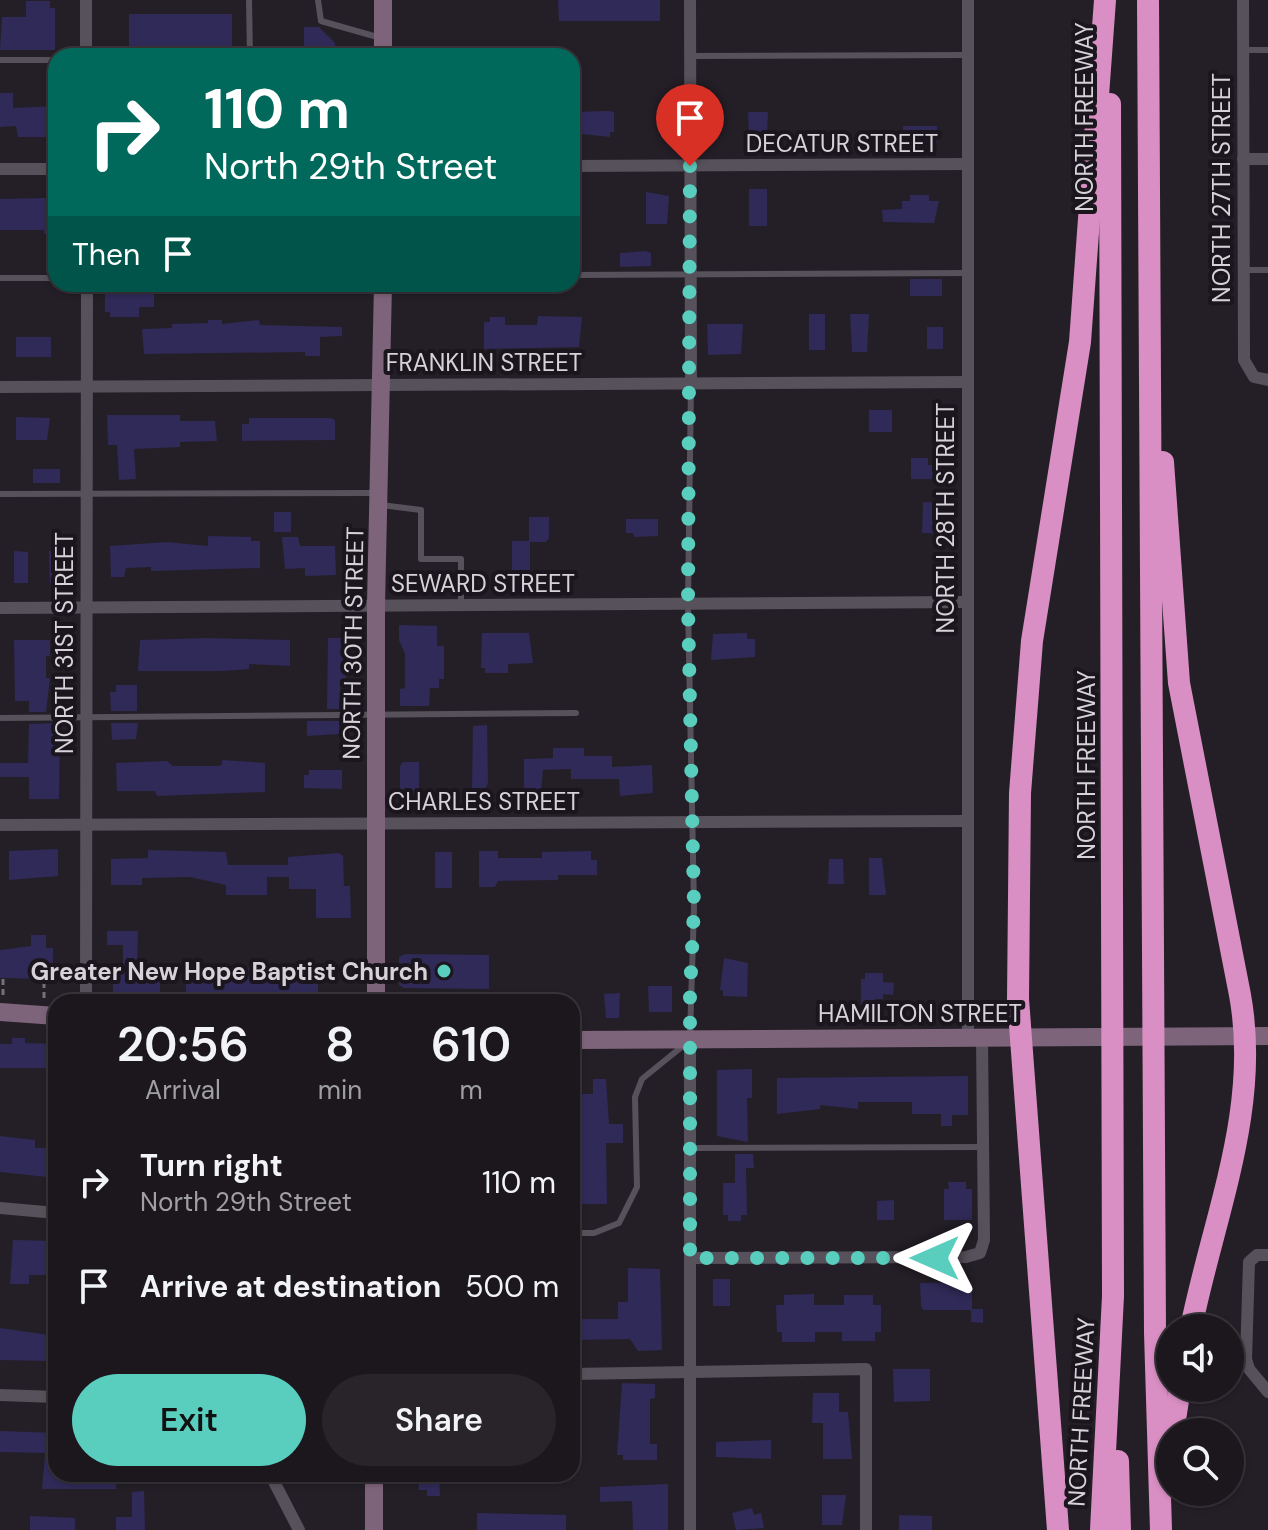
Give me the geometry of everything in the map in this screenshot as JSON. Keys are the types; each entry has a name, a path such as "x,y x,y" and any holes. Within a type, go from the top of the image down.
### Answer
{"highway":[{"path":"1058,1530 1022,1037 1018,930 1024,713 1037,604 1079,351 1107,0"},
{"name":"NORTH FREEWAY","path":"1101,1530 1113,1296 1107,0"},
{"path":"1148,0 1155,1333 1158,1418"},
{"path":"1148,133 1175,648 1190,754 1240,995 1244,1036 1241,1119 1194,1314"},
{"path":"1113,1296 1120,1530"},
{"path":"1161,1506 1161,1530"}],"main road":[{"path":"383,0 383,47"},
{"name":"NORTH 30TH STREET","path":"376,994 376,605 383,292"},
{"path":"2,1006 48,1009"},
{"name":"HAMILTON STREET","path":"580,1040 1268,1036"},
{"path":"374,1482 374,1530"}],"street":[{"path":"86,0 86,48"},
{"path":"690,0 691,384"},
{"name":"NORTH 28TH STREET","path":"690,1258 966,1257 980,1253 984,1240 983,1147 975,1037 967,821 968,0"},
{"name":"NORTH 27TH STREET","path":"1243,0 1244,360 1251,375 1268,380"},
{"path":"1243,159 1268,159"},
{"name":"DECATUR STREET","path":"580,166 968,164"},
{"path":"0,169 48,169"},
{"name":"NORTH 31ST STREET","path":"86,994 87,292"},
{"name":"FRANKLIN STREET","path":"0,387 968,382"},
{"name":"SEWARD STREET","path":"0,608 966,602"},
{"name":"CHARLES STREET","path":"0,825 967,821"},
{"path":"690,1039 690,1530"},
{"path":"0,1208 48,1212"},
{"path":"1268,1255 1253,1257 1246,1277 1246,1352 1249,1369 1268,1392"},
{"path":"580,1374 866,1369 866,1530"},
{"path":"0,1395 48,1397"},
{"path":"274,1482 299,1530"}],"lane":[{"path":"249,0 250,48"},
{"path":"318,0 321,21 383,47"},
{"path":"1243,50 1268,50"},
{"path":"690,56 968,55"},
{"path":"0,60 48,60"},
{"path":"1243,270 1268,270"},
{"path":"580,275 967,273"},
{"path":"0,278 48,278"},
{"path":"580,1233 594,1233 619,1223 637,1187 633,1121 635,1097 642,1079 690,1039 694,907 688,604 691,384"},
{"path":"0,494 379,499 421,510 421,559 461,559 461,605"},
{"path":"0,718 576,713"},
{"path":"690,1148 983,1147"}],"path":[{"path":"2,1006 3,979"},
{"path":"44,982 48,1000"}],"building":[{"path":"558,0 660,0 660,21 559,21"},
{"path":"26,1 50,1 50,8 55,8 55,48 0,50 2,17 26,17"},
{"path":"129,14 232,14 232,48 129,48"},
{"path":"304,27 319,27 335,43 335,48 304,48"},
{"path":"0,93 13,93 13,108 48,106 48,137 18,137 16,126 0,127"},
{"path":"580,112 614,112 614,132 610,132 610,137 580,134"},
{"path":"748,112 768,112 767,135 749,135"},
{"path":"903,126 937,126 937,144 903,143"},
{"path":"749,189 767,189 767,226 749,226"},
{"path":"646,192 669,196 667,224 646,224"},
{"path":"910,195 929,195 929,201 939,201 934,223 883,222 882,210 902,209 902,201 910,201"},
{"path":"48,198 48,234 44,234 44,230 0,230 0,199"},
{"path":"620,253 651,253 651,266 620,267"},
{"path":"910,279 942,279 942,296 910,296"},
{"path":"105,292 154,292 154,307 139,307 139,317 110,317 110,312 105,312"},
{"path":"809,314 825,314 825,350 809,350"},
{"path":"850,314 869,314 867,352 852,352"},
{"path":"538,316 582,317 579,347 484,349 484,322 490,322 490,317 505,317 505,325 537,325"},
{"path":"208,320 222,320 222,324 259,320 260,325 342,327 342,336 320,337 320,356 305,356 305,352 144,354 142,329 172,328 172,324 208,323"},
{"path":"707,324 743,324 741,354 708,355"},
{"path":"927,327 943,327 943,349 927,349"},
{"path":"16,337 51,337 51,357 16,357"},
{"path":"869,410 892,410 892,432 869,432"},
{"path":"107,415 180,415 180,421 215,421 217,441 180,442 180,447 134,449 136,479 119,480 117,445 108,445"},
{"path":"16,417 50,418 47,440 16,440"},
{"path":"249,418 331,418 335,420 335,440 242,441 242,424 249,424"},
{"path":"911,458 928,458 928,465 941,465 941,479 911,479"},
{"path":"33,469 60,469 60,483 33,483"},
{"path":"923,502 943,503 938,533 922,533"},
{"path":"274,512 291,512 291,532 274,532"},
{"path":"529,517 549,517 549,538 546,542 530,542 530,574 512,574 512,541 529,541"},
{"path":"626,519 658,519 658,536 634,537 633,533 626,533"},
{"path":"208,536 251,537 251,541 260,541 260,568 151,571 151,567 126,568 124,577 111,577 110,546 166,542 208,546"},
{"path":"282,537 298,537 300,546 335,546 336,575 305,576 305,568 285,569"},
{"path":"14,551 28,552 28,583 14,583"},
{"path":"49,551 61,551 64,583 50,583"},
{"path":"399,625 437,626 437,646 444,646 444,679 439,679 439,688 430,688 429,706 400,706 400,689 405,688 405,654 399,640"},
{"path":"482,633 529,633 533,663 508,664 508,673 485,673 485,668 481,668"},
{"path":"747,633 747,639 755,639 755,657 711,660 713,634"},
{"path":"328,638 346,638 346,679 341,679 339,709 327,709"},
{"path":"14,640 50,640 50,656 46,656 46,678 50,678 46,712 29,712 29,701 15,701"},
{"path":"140,640 290,640 290,666 249,664 249,669 223,671 138,671"},
{"path":"116,685 137,685 137,711 111,711 110,692 116,692"},
{"path":"307,721 339,721 339,734 307,736"},
{"path":"60,723 59,799 29,799 29,777 0,777 0,763 28,763 29,724"},
{"path":"111,723 138,723 136,739 112,740"},
{"path":"487,725 488,783 486,788 472,788 473,726"},
{"path":"553,748 584,748 584,756 612,756 612,767 652,765 653,793 620,796 619,779 571,779 571,769 543,770 541,790 524,790 524,759 553,758"},
{"path":"222,760 265,763 265,792 157,796 155,791 117,791 116,763 167,761 173,766 216,766 222,765"},
{"path":"403,762 419,762 419,794 400,794 400,766"},
{"path":"309,770 342,770 342,789 304,788 304,775 309,775"},
{"path":"58,849 58,876 9,880 9,851"},
{"path":"148,850 226,852 228,865 288,865 288,857 339,853 343,856 344,886 350,886 351,918 316,918 316,889 289,889 289,877 267,877 267,895 226,895 226,885 190,877 142,878 142,885 111,885 111,859 148,858"},
{"path":"479,851 498,851 498,858 542,858 542,852 591,851 591,860 597,860 597,875 558,875 558,880 498,881 495,887 479,887"},
{"path":"435,852 452,852 452,888 435,888"},
{"path":"869,858 882,858 886,895 869,895"},
{"path":"829,859 843,859 844,884 828,884"},
{"path":"107,931 138,931 137,967 160,967 160,994 113,994 113,976 123,973 123,945 107,945"},
{"path":"31,935 46,935 46,948 53,948 53,979 0,978 0,950 31,946"},
{"name":"Greater New Hope Baptist Church","path":"405,954 489,955 489,989 404,988 399,985 399,957"},
{"path":"724,958 748,963 747,997 723,996 723,990 720,990"},
{"path":"186,965 205,968 292,967 298,983 318,984 318,994 186,994"},
{"path":"865,973 883,973 883,982 894,983 893,995 883,994 883,999 875,999 875,1004 861,1004 861,979 865,979"},
{"path":"648,986 672,986 672,1012 649,1012"},
{"path":"620,993 619,1018 606,1018 604,994"},
{"path":"12,1038 25,1038 25,1043 48,1044 48,1068 0,1068 0,1044 12,1044"},
{"path":"752,1069 752,1098 747,1098 748,1142 717,1136 717,1070"},
{"path":"968,1076 968,1115 952,1115 952,1126 941,1126 941,1114 912,1114 912,1102 858,1102 858,1109 820,1105 820,1109 777,1114 777,1078"},
{"path":"593,1079 606,1079 609,1124 623,1124 623,1143 606,1143 607,1204 580,1204 580,1094 593,1094"},
{"path":"0,1136 35,1140 35,1148 48,1148 48,1177 0,1172"},
{"path":"735,1154 753,1154 754,1168 746,1168 747,1215 741,1215 741,1221 728,1221 728,1215 723,1215 723,1183 735,1183"},
{"path":"948,1182 966,1182 966,1189 972,1189 972,1220 944,1220 944,1189 949,1189"},
{"path":"894,1200 894,1220 877,1220 877,1201"},
{"path":"13,1240 48,1241 48,1275 29,1275 29,1284 10,1284"},
{"path":"628,1268 660,1269 662,1350 638,1351 630,1339 580,1340 580,1319 618,1319 618,1302 628,1302"},
{"path":"713,1279 730,1279 730,1306 713,1306"},
{"path":"972,1282 972,1309 983,1309 983,1323 971,1322 971,1310 923,1310 920,1283"},
{"path":"814,1294 814,1305 844,1305 844,1295 873,1295 873,1305 881,1305 881,1332 875,1332 875,1341 842,1341 842,1332 815,1332 815,1342 782,1342 782,1332 777,1332 776,1305 784,1305 784,1295"},
{"path":"0,1328 48,1335 47,1361 0,1360"},
{"path":"893,1369 930,1369 930,1401 894,1402"},
{"path":"622,1383 655,1384 655,1398 650,1399 650,1444 657,1444 657,1460 623,1460 623,1455 617,1455"},
{"path":"813,1393 839,1393 839,1412 848,1412 852,1459 823,1459 823,1423 812,1423"},
{"path":"0,1431 48,1433 48,1482 116,1482 116,1489 42,1489 45,1453 0,1452"},
{"path":"771,1440 771,1459 716,1457 716,1442"},
{"path":"418,1482 439,1482 440,1496 427,1496 427,1490 419,1490"},
{"path":"668,1484 668,1530 633,1530 632,1501 600,1502 600,1487"},
{"path":"144,1491 145,1530 116,1530 116,1517 132,1517 132,1492"},
{"path":"822,1495 846,1495 842,1525 822,1525"},
{"path":"752,1508 754,1515 761,1513 764,1528 736,1530 732,1513"},
{"path":"477,1513 566,1515 566,1530 477,1530"},
{"path":"899,1515 932,1516 932,1530 899,1530"},
{"path":"30,1516 75,1518 75,1530 30,1530"}],"place":[{"name":"Greater New Hope Baptist Church","path":"444,971"}],"route":[{"path":"690,166 688,604 694,907 690,993 690,1258 935,1258"}]}
